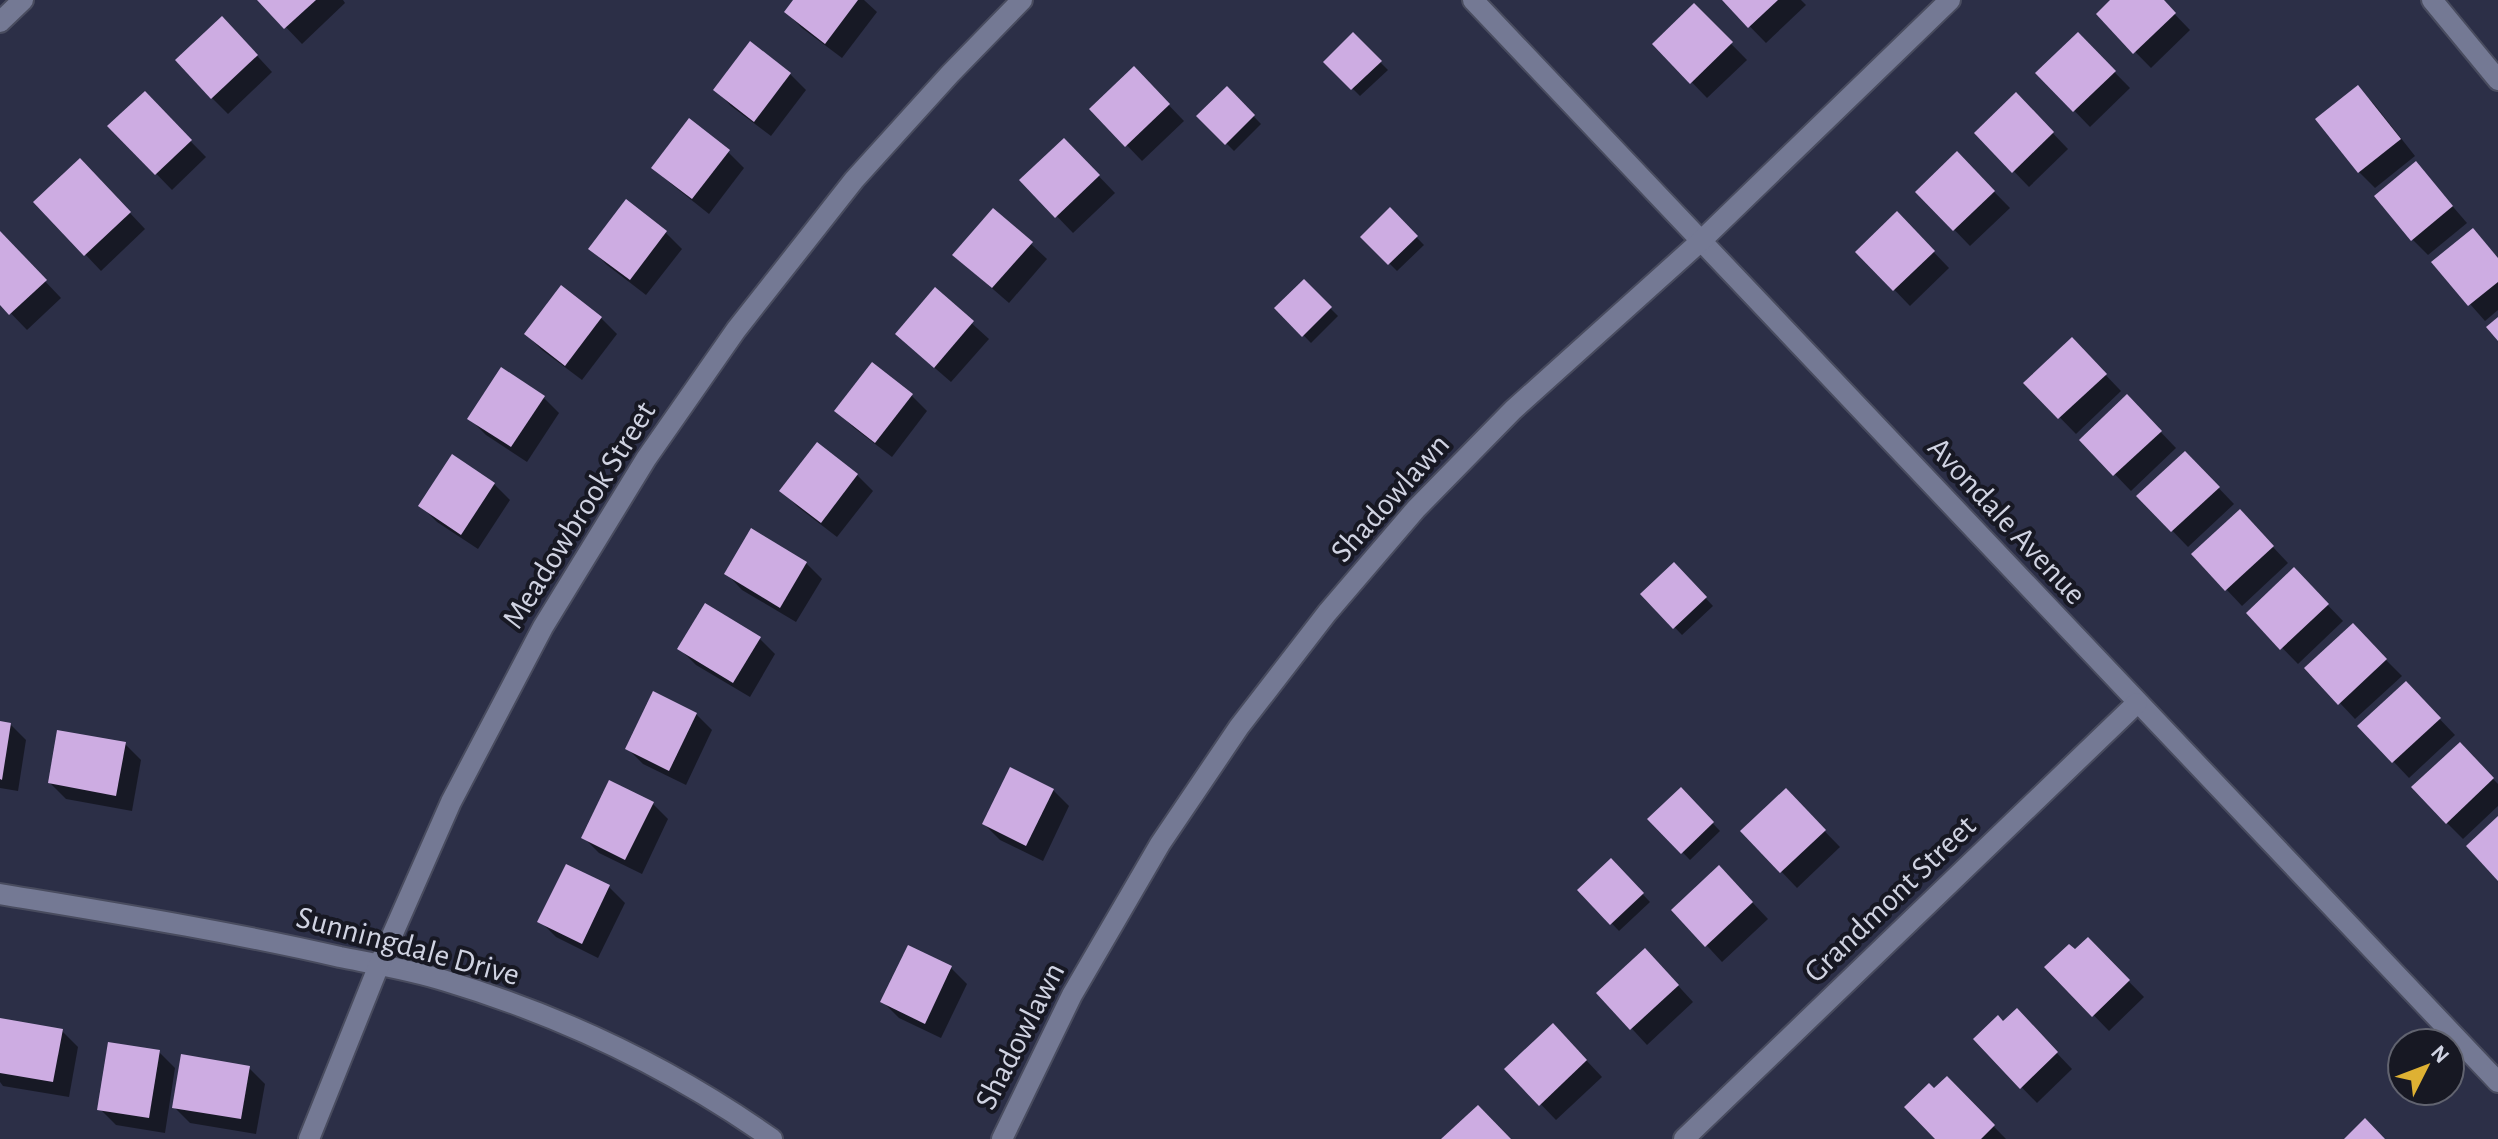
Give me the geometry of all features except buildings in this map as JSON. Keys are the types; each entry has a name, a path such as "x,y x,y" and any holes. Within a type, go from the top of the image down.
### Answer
{"street":[{"path":"0,22 23,0"},
{"name":"Meadowbrook Street","path":"309,1139 379,965 451,802 543,627 646,459 736,330 854,180 1022,0"},
{"name":"Avondale Avenue","path":"1473,0 2498,1082"},
{"name":"Shadowlawn","path":"1002,1139 1072,995 1160,844 1239,727 1327,613 1416,509 1513,410 1702,240 1950,0"},
{"path":"2432,0 2498,80"},
{"name":"Grandmont Street","path":"1684,1139 2137,703"},
{"name":"Sunningdale Drive","path":"0,894 238,934 444,980 521,1005 612,1044 677,1079 772,1139"}]}
